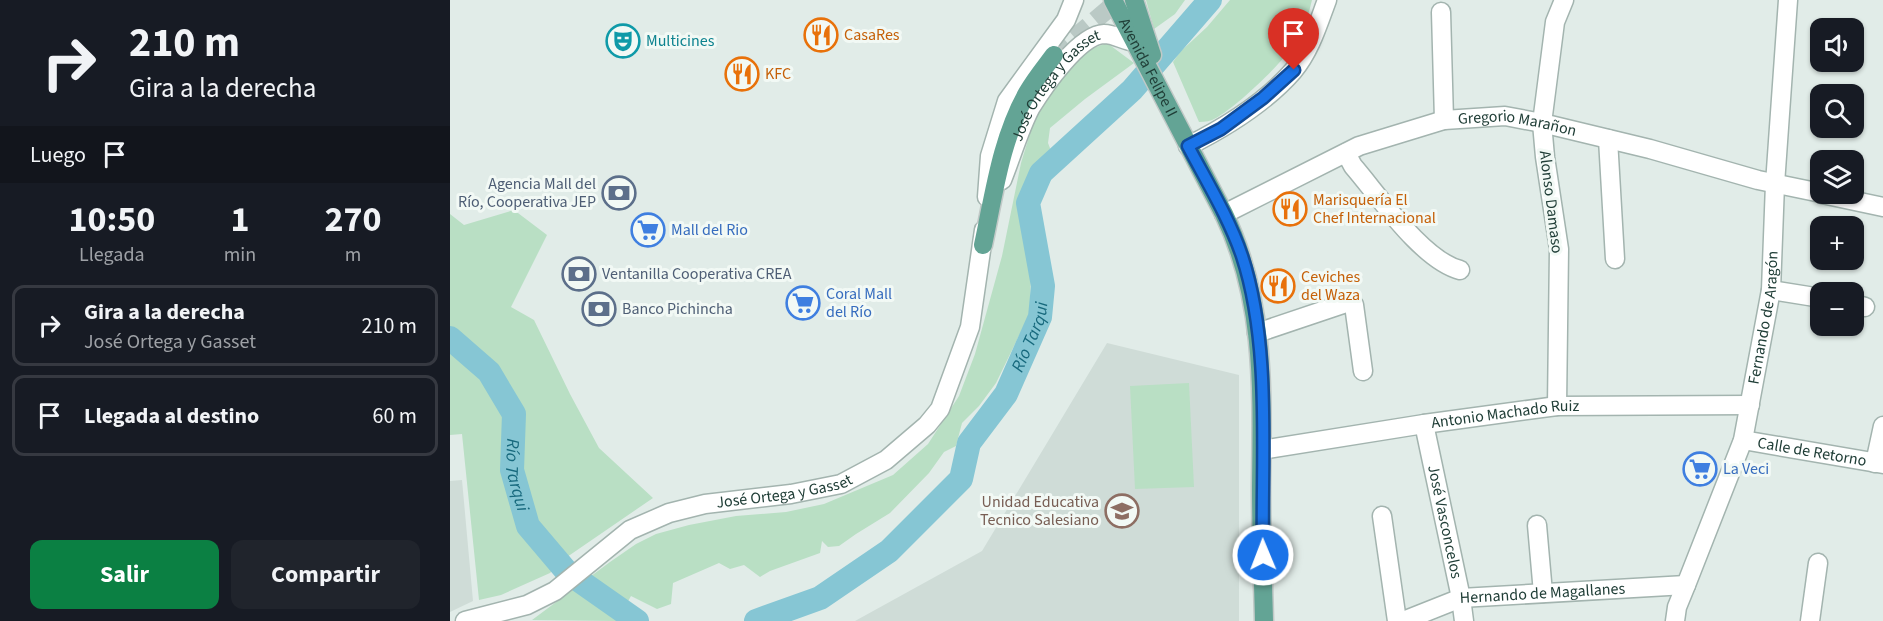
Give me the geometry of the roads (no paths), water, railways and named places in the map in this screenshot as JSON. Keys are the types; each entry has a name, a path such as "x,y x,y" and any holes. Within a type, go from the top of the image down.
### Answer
{"main road":[{"name":"Avenida Felipe II","path":"1113,0 1140,43 1186,141 1224,214 1239,248 1250,284 1257,333 1262,450 1264,621"},
{"name":"Avenida Felipe II","path":"1134,0 1140,43"},
{"path":"983,245 1003,151 1013,122 1028,91 1054,54"}],"street":[{"name":"José Ortega y Gasset","path":"465,621 528,605 555,591 630,530 669,513 705,504 790,494 841,484 886,460 927,425 940,409 970,327 983,245 990,156 1006,101 1066,20 1074,0"},
{"path":"1186,141 1221,129 1263,98 1294,70 1314,37 1327,0"},
{"name":"Alonso Damaso","path":"1557,406 1559,249 1542,123 1555,22 1564,0"},
{"name":"Fernando de Aragón","path":"1675,621 1677,607 1743,440 1771,290 1775,184 1788,0"},
{"path":"1441,12 1444,120"},
{"name":"José Ortega y Gasset","path":"983,245 994,202 1031,108 1072,52 1090,37 1105,34 1140,43"},
{"name":"Gregorio Marañon","path":"1224,214 1359,146 1444,120 1505,116 1608,139 1775,184 1810,191"},
{"path":"1608,139 1616,259"},
{"path":"1346,153 1353,166 1422,246 1441,261 1460,270"},
{"name":"Gregorio Marañon","path":"1864,203 1883,207"},
{"path":"1771,290 1810,296"},
{"path":"1257,333 1349,302 1354,305 1363,371"},
{"name":"Antonio Machado Ruiz","path":"1262,450 1424,424 1557,406 1750,405"},
{"name":"José Vasconcelos","path":"1424,424 1464,621"},
{"path":"1879,463 1883,426"},
{"name":"Calle de Retorno","path":"1743,440 1879,463"},
{"path":"1382,516 1398,621"},
{"path":"1537,525 1543,593"},
{"path":"1810,621 1818,563"},
{"name":"Hernando de Magallanes","path":"1403,621 1461,598 1686,585"},
{"path":"493,613 510,621"}],"waterway":[{"name":"Río Tarqui","path":"756,621 820,598 889,551 961,479 969,443 1006,394 1040,317 1043,286 1028,203 1041,173 1132,90 1210,0"},
{"name":"Río Tarqui","path":"450,338 489,372 514,414 512,470 528,526 567,572 637,621"}],"tunnel":[{"path":"1054,55 1119,0"}],"place":[{"name":"CasaRes","path":"821,35"},
{"name":"Multicines","path":"623,41"},
{"name":"KFC","path":"742,74"},
{"name":"Agencia Mall del Río, Cooperativa JEP","path":"619,193"},
{"name":"Marisquería El Chef Internacional","path":"1290,209"},
{"name":"Mall del Rio","path":"648,230"},
{"name":"Ventanilla Cooperativa CREA","path":"579,274"},
{"name":"Ceviches del Waza","path":"1278,286"},
{"name":"Coral Mall del Río","path":"803,303"},
{"name":"Banco Pichincha","path":"599,309"},
{"name":"La Veci","path":"1700,469"},
{"name":"Unidad Educativa Tecnico Salesiano","path":"1122,511"}]}
